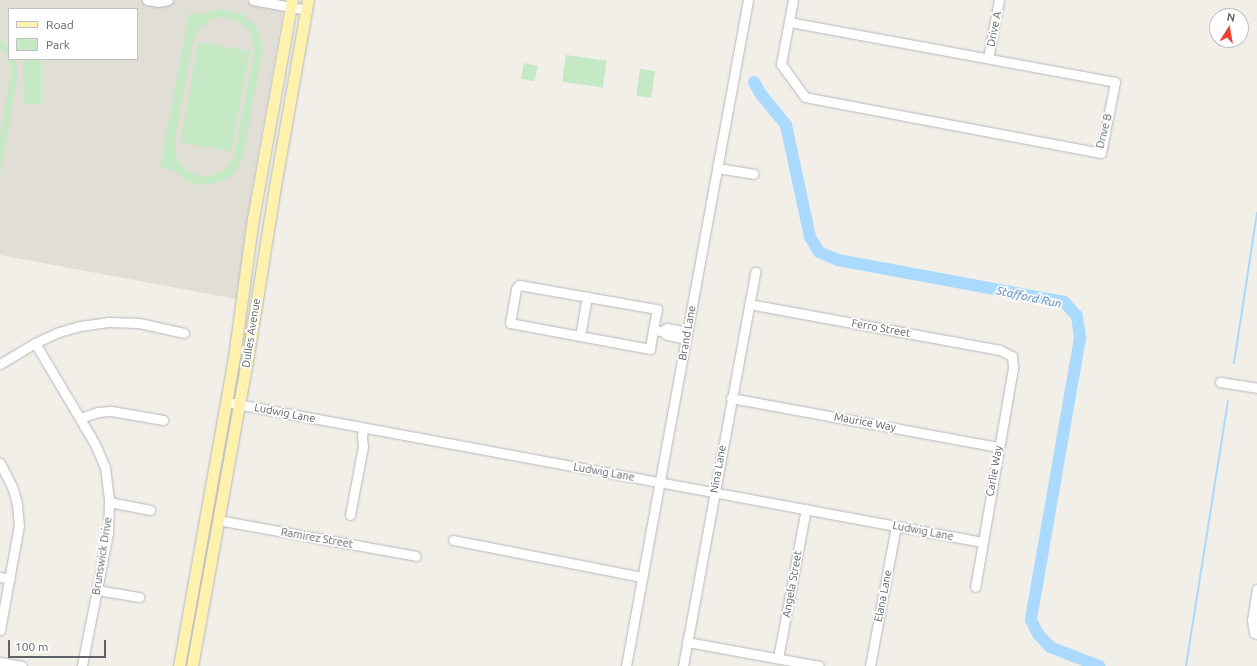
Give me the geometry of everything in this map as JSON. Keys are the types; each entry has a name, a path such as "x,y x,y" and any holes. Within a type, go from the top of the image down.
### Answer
{"main road":[{"name":"Dulles Avenue","path":"179,666 239,327 254,219 292,4"},
{"name":"Dulles Avenue","path":"192,666 308,5"},
{"path":"197,568 209,570"}],"street":[{"path":"147,0 158,2 168,0"},
{"path":"253,0 308,5"},
{"name":"Brand Lane","path":"626,666 748,0"},
{"path":"789,22 793,0"},
{"name":"Drive A","path":"988,58 999,0"},
{"name":"Drive B","path":"789,22 1115,82 1101,153 805,97 781,64 789,22"},
{"path":"717,168 754,174"},
{"name":"Nina Lane","path":"683,666 755,272"},
{"path":"519,284 657,310 658,331 650,349 510,323 516,289 519,284"},
{"path":"580,336 587,297"},
{"name":"Ferro Street","path":"749,304 1000,350 1012,356"},
{"path":"0,364 35,343 59,332 80,326 108,322 139,323 184,333"},
{"path":"658,331 667,335 686,335"},
{"name":"Brunswick Drive","path":"35,343 80,418 105,468 109,502 108,532 82,666"},
{"name":"Carlie Way","path":"974,587 1013,368 1012,356"},
{"path":"1220,382 1257,388"},
{"name":"Maurice Way","path":"731,398 999,447"},
{"name":"Ludwig Lane","path":"226,402 982,542"},
{"path":"80,418 98,412 112,412 163,420"},
{"path":"350,516 363,446 363,428"},
{"path":"0,463 13,489 19,525 0,630"},
{"path":"109,502 150,510"},
{"name":"Angela Street","path":"778,658 806,509"},
{"name":"Ramirez Street","path":"218,520 416,556"},
{"name":"Elana Lane","path":"870,666 896,526"},
{"path":"453,540 642,577"},
{"path":"0,577 10,579"},
{"path":"1256,634 1252,620 1257,589"},
{"path":"96,590 139,597"},
{"path":"687,642 819,666"},
{"path":"0,662 22,666"}],"shaded area":[{"path":"0,0 285,0 248,212 236,299 0,255"}],"green space":[{"path":"224,9 242,14 256,26 261,37 262,55 244,152 240,164 233,174 223,181 198,185 186,180 173,170 160,167 189,13 202,15 212,11","holes":["224,17 238,21 246,27 253,40 254,54 234,156 227,167 219,173 209,176 200,176 186,170 175,154 175,139 194,38 199,29 214,18"]},
{"path":"0,40 8,46 8,58 0,48"},
{"path":"198,42 249,51 231,151 180,142"},
{"path":"566,55 607,61 603,87 562,82"},
{"path":"8,60 16,60 18,73 0,175 0,134 11,72"},
{"path":"23,60 41,60 41,104 23,104"},
{"path":"524,63 538,66 534,82 521,79"},
{"path":"640,69 655,71 651,98 636,96"}],"waterway":[{"name":"Stafford Run","path":"754,82 760,93 786,125 810,237 819,252 838,260 1064,302 1077,316 1080,338 1031,620 1038,634 1050,647 1099,666"},
{"path":"1234,363 1257,213"},
{"path":"1186,666 1228,401"}]}
